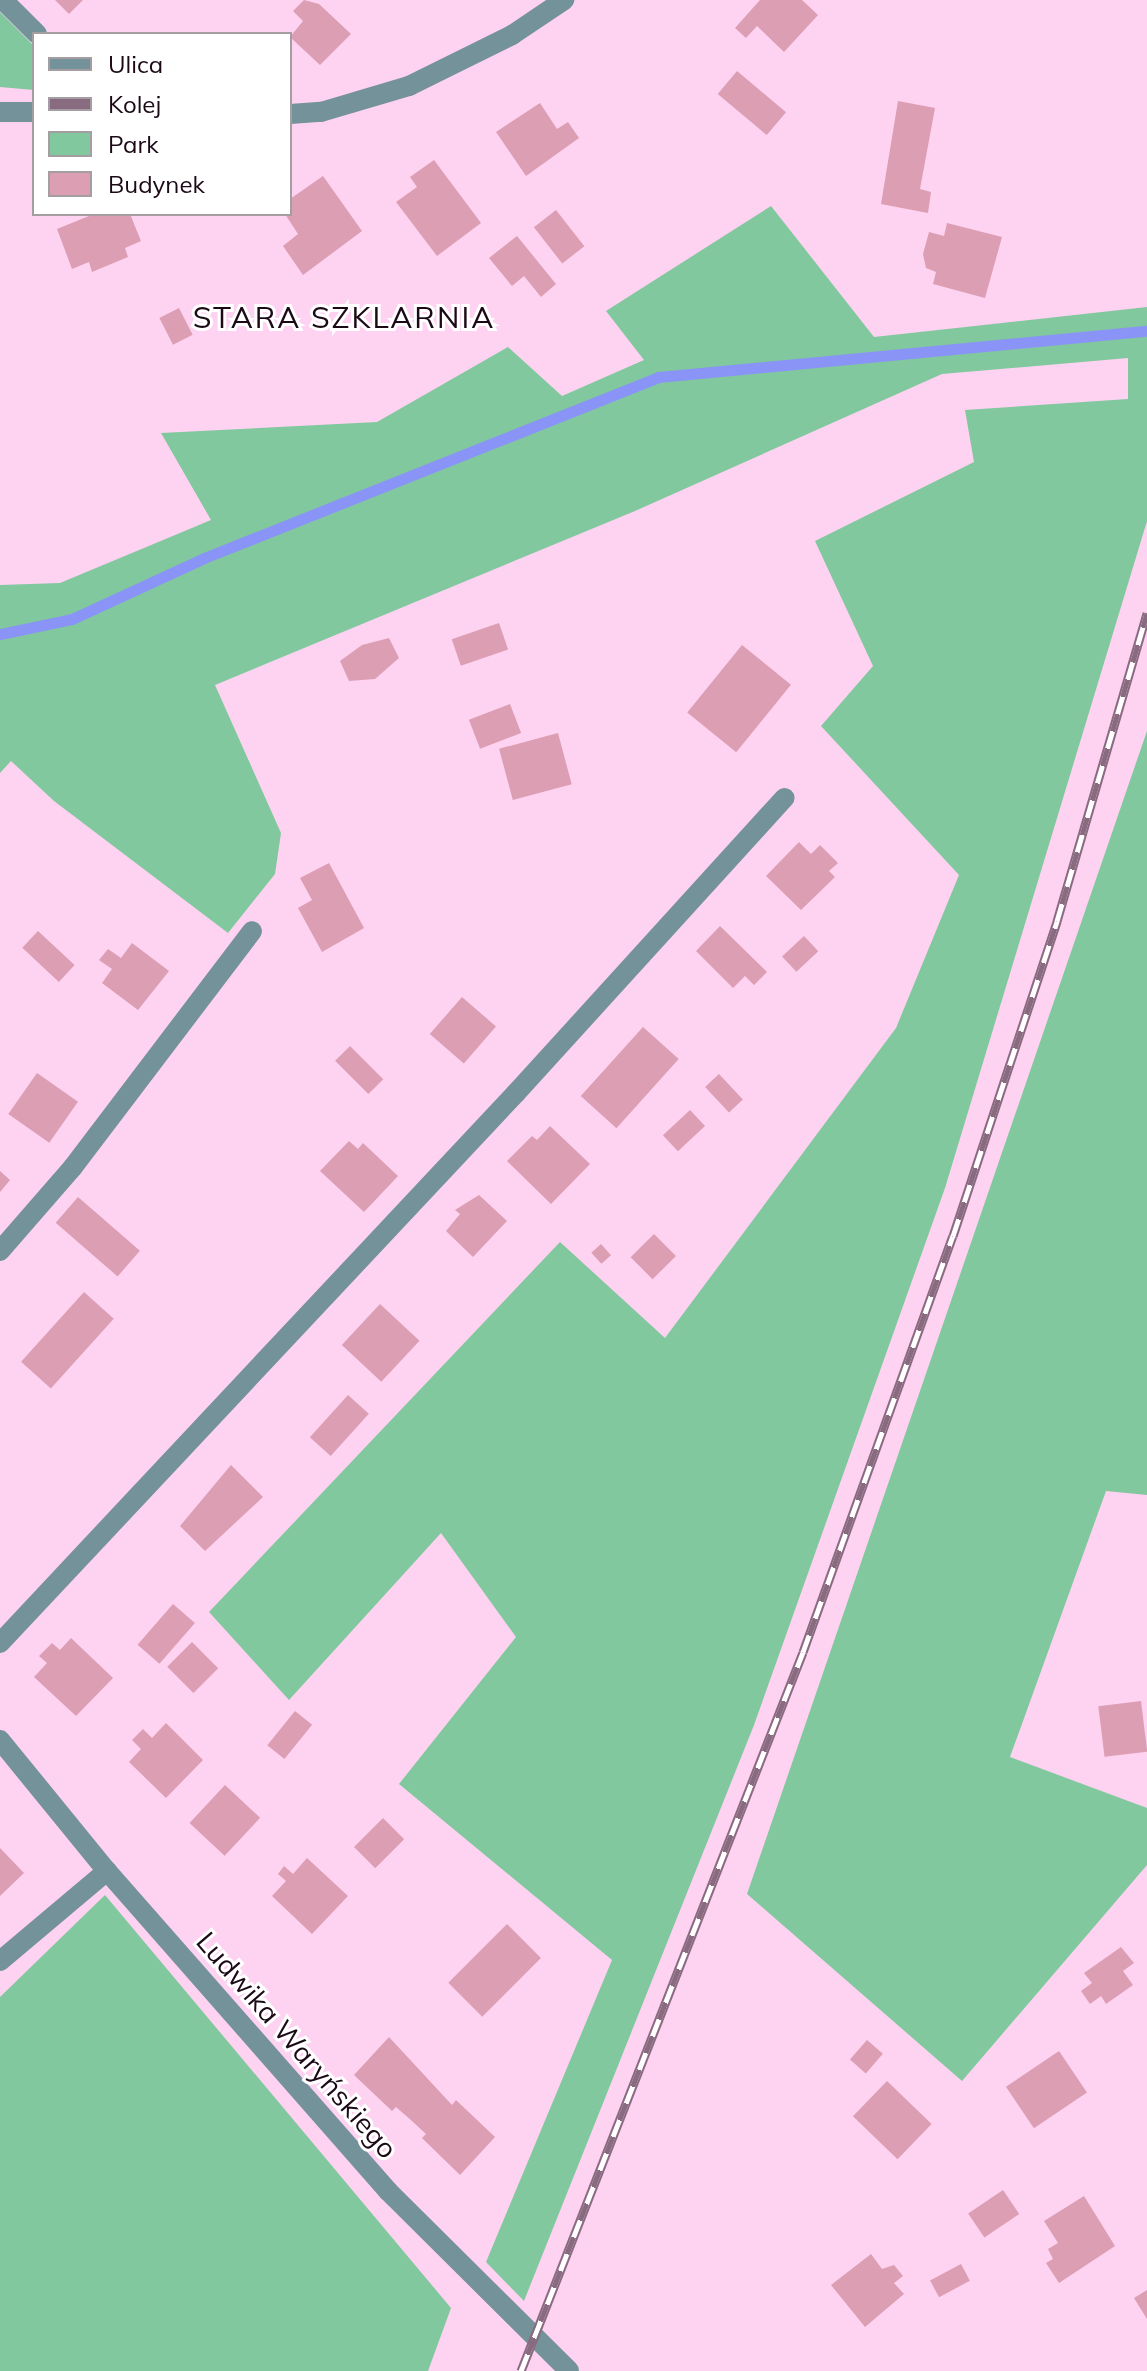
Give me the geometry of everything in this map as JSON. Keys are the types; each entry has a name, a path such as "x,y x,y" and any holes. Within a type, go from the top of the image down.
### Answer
{"street":[{"path":"3,0 35,32"},
{"path":"292,114 321,112 409,86 512,35 564,0"},
{"path":"0,112 32,112"},
{"path":"0,1643 516,1093 784,798"},
{"path":"0,1251 73,1167 252,931"},
{"name":"Ludwika Waryńskiego","path":"0,1740 107,1871 388,2191 569,2371"},
{"path":"0,1961 107,1871"}],"green space":[{"path":"0,12 32,44 32,90 0,87"},
{"path":"771,206 874,337 1147,307 1147,521 945,1188 754,1725 524,2301 486,2262 612,1960 399,1784 516,1637 441,1533 289,1700 209,1612 560,1242 665,1338 896,1028 959,875 821,726 873,666 815,541 974,462 965,410 1128,399 1128,358 942,374 635,511 215,685 281,833 275,874 228,933 54,801 11,761 0,773 0,585 60,583 211,520 161,433 377,422 508,347 562,396 644,360 606,311"},
{"path":"1147,731 1147,1495 1106,1491 1010,1757 1147,1808 1147,1865 962,2081 747,1894"},
{"path":"105,1895 451,2308 428,2371 0,2371 0,1997"}],"building":[{"path":"55,0 83,0 69,14"},
{"path":"304,0 319,4 351,34 320,65 292,39 303,21 293,11"},
{"path":"760,0 802,0 818,15 784,52 757,26 746,38 735,28"},
{"path":"737,71 786,112 767,135 718,94"},
{"path":"898,101 935,108 920,189 931,192 928,213 881,204"},
{"path":"540,103 557,129 568,122 579,138 526,176 496,132"},
{"path":"434,160 481,223 437,256 396,202 417,187 410,177"},
{"path":"323,176 362,231 303,275 283,246 298,234 286,216 292,216 292,198"},
{"path":"556,210 584,246 562,263 534,227"},
{"path":"89,216 131,216 141,241 125,248 128,257 92,272 89,262 72,269 57,229"},
{"path":"947,223 1002,237 985,298 933,284 936,272 926,268 923,254 929,232 944,236"},
{"path":"517,236 556,284 541,297 524,276 512,286 489,258"},
{"path":"179,308 193,335 173,345 159,318"},
{"path":"499,623 508,649 461,666 452,639"},
{"path":"389,638 399,658 375,679 349,681 340,661 362,645"},
{"path":"742,645 791,685 736,752 687,713"},
{"path":"510,704 521,733 480,749 469,720"},
{"path":"558,733 572,784 513,800 499,749"},
{"path":"799,842 811,854 820,845 838,863 829,871 835,877 801,910 766,876"},
{"path":"329,863 364,928 322,952 298,908 312,900 300,878"},
{"path":"720,926 767,972 754,985 745,976 733,988 696,951"},
{"path":"38,931 75,965 59,982 22,948"},
{"path":"804,936 818,951 796,972 782,956"},
{"path":"132,943 169,971 138,1010 102,983 112,969 99,960 108,949 121,958"},
{"path":"462,997 496,1027 464,1064 430,1034"},
{"path":"643,1027 679,1059 616,1128 581,1096"},
{"path":"350,1046 383,1079 368,1094 335,1061"},
{"path":"37,1073 78,1102 49,1143 8,1114"},
{"path":"719,1074 743,1100 729,1113 705,1087"},
{"path":"690,1110 705,1126 678,1151 663,1135"},
{"path":"550,1126 590,1164 551,1204 507,1161 532,1136 537,1140"},
{"path":"349,1141 358,1149 363,1143 398,1176 364,1212 320,1171"},
{"path":"0,1171 10,1180 0,1192"},
{"path":"479,1195 507,1221 473,1257 446,1231 460,1214 455,1210"},
{"path":"78,1197 140,1251 118,1276 56,1223"},
{"path":"654,1234 676,1256 653,1279 631,1257"},
{"path":"601,1244 611,1255 601,1264 591,1253"},
{"path":"84,1292 114,1319 51,1389 21,1362"},
{"path":"380,1304 419,1341 381,1382 342,1345"},
{"path":"348,1395 369,1414 331,1456 310,1437"},
{"path":"231,1465 263,1497 205,1551 180,1526"},
{"path":"173,1604 195,1623 159,1664 138,1645"},
{"path":"71,1638 113,1678 76,1716 34,1677 47,1663 39,1656 52,1643 60,1650"},
{"path":"192,1642 218,1668 193,1693 167,1667"},
{"path":"1141,1701 1147,1752 1105,1757 1098,1706"},
{"path":"295,1711 312,1725 284,1759 267,1745"},
{"path":"166,1723 203,1760 166,1798 129,1762 141,1749 132,1740 143,1729 152,1738"},
{"path":"225,1785 260,1818 225,1856 190,1823"},
{"path":"383,1818 404,1839 375,1868 354,1847"},
{"path":"0,1848 24,1873 0,1896"},
{"path":"307,1858 348,1896 312,1934 272,1896 286,1881 278,1874 284,1866 293,1874"},
{"path":"507,1924 541,1958 482,2017 448,1983"},
{"path":"1121,1947 1134,1963 1123,1971 1133,1985 1106,2004 1101,1996 1090,2004 1081,1991 1092,1983 1084,1973"},
{"path":"389,2037 452,2105 456,2100 495,2137 460,2175 422,2138 426,2134 396,2107 392,2111 354,2075"},
{"path":"867,2040 883,2054 866,2073 850,2060"},
{"path":"1059,2051 1087,2092 1034,2128 1006,2087"},
{"path":"887,2081 932,2124 898,2159 853,2116"},
{"path":"1003,2190 1019,2214 984,2238 968,2213"},
{"path":"1084,2196 1115,2246 1059,2283 1046,2263 1053,2259 1048,2249 1058,2243 1044,2221"},
{"path":"871,2254 882,2269 894,2265 903,2276 894,2283 904,2294 865,2327 831,2285"},
{"path":"961,2264 970,2281 939,2297 930,2280"},
{"path":"1147,2290 1147,2319 1134,2298"}],"waterway":[{"path":"0,634 72,619 204,558 658,377 1147,331"}],"railway":[{"path":"521,2371 803,1652 953,1236 1057,921 1147,613"}],"district":[{"name":"STARA SZKLARNIA","path":"344,317"}]}
